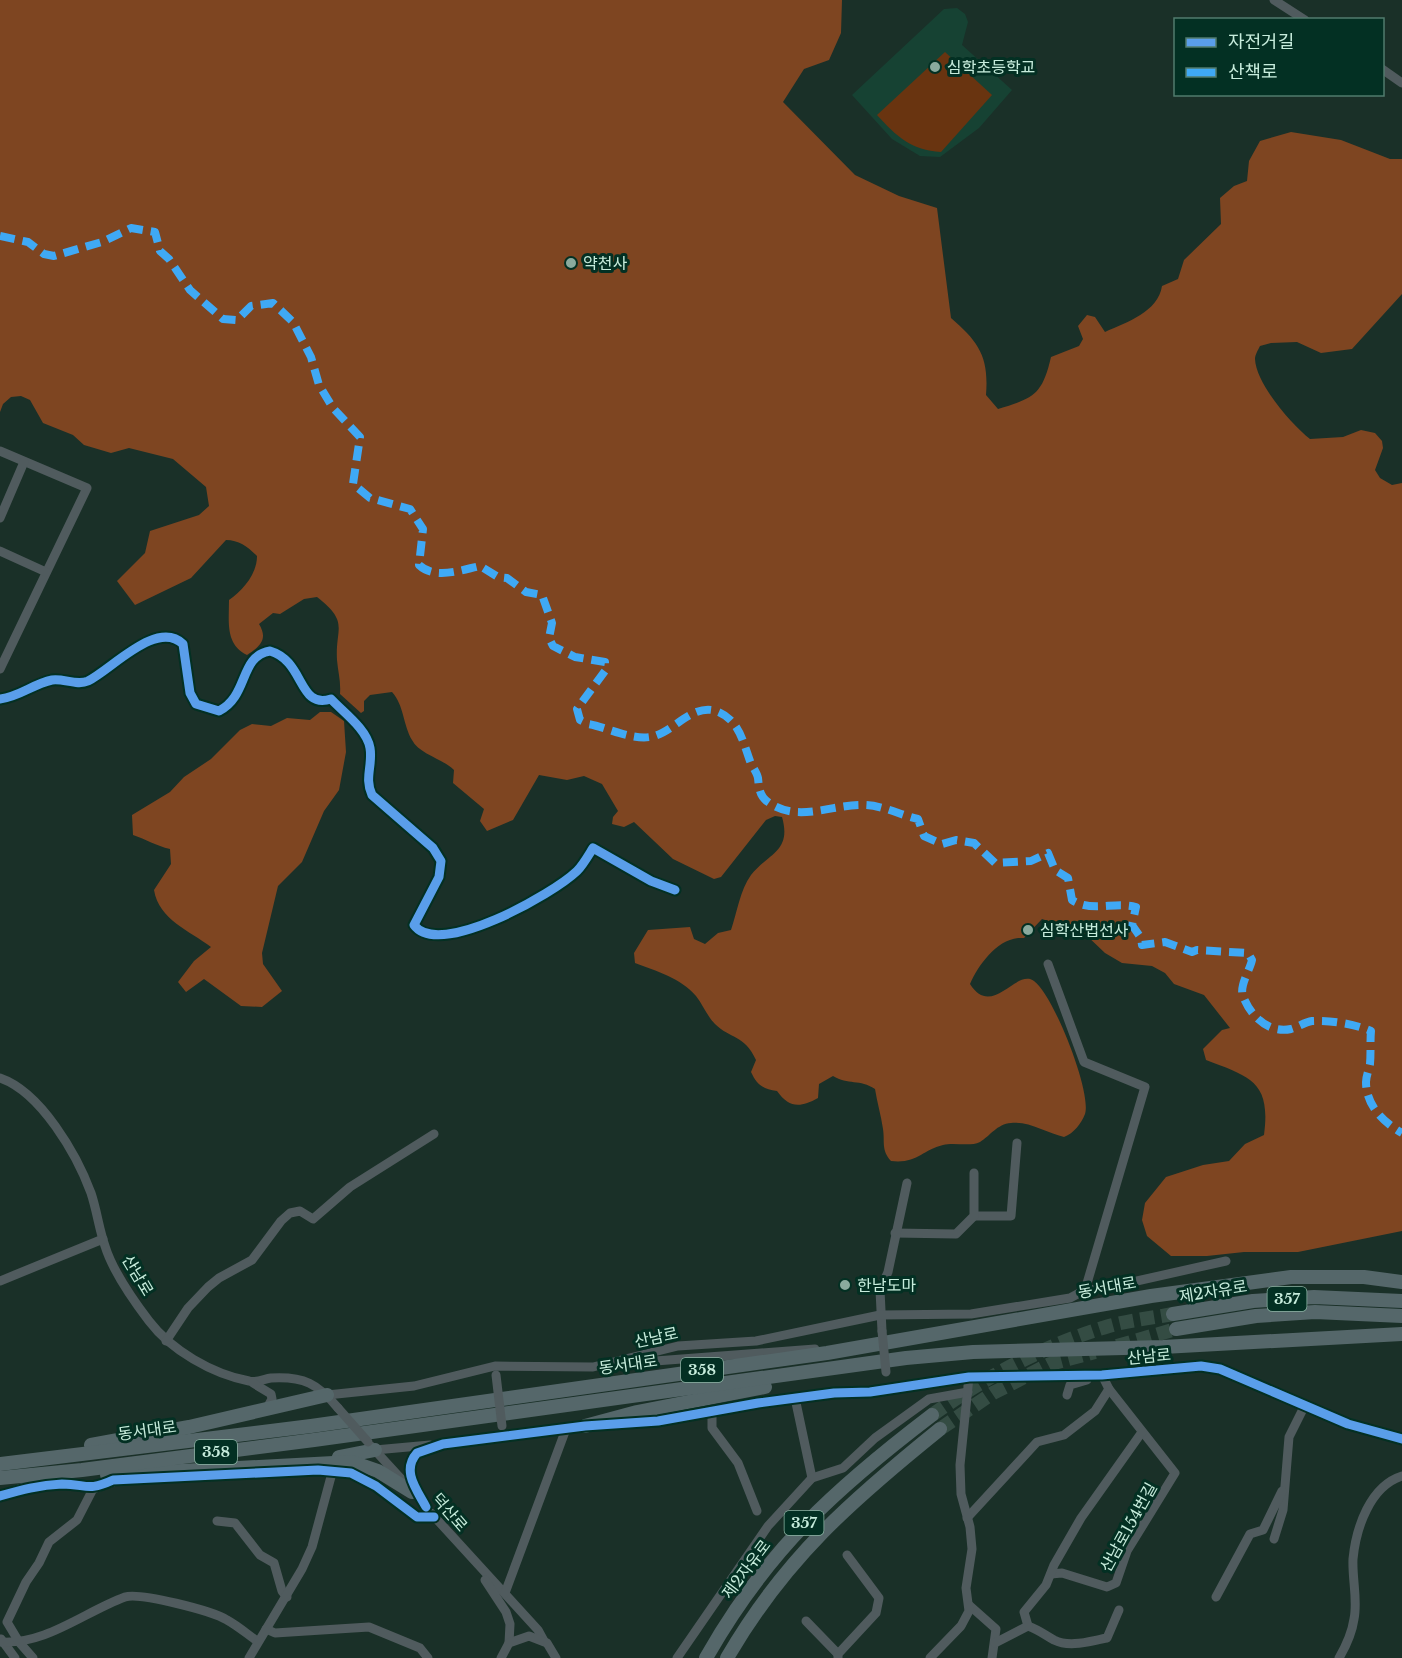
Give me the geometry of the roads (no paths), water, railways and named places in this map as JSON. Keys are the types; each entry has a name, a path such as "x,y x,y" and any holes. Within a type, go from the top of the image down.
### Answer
{"highway":[{"name":"동서대로","path":"0,1464 311,1426 860,1347 1151,1296 1291,1277 1364,1277 1402,1282"},
{"name":"제2자유로","path":"1173,1314 1254,1301 1314,1297 1402,1301"},
{"name":"제2자유로","path":"1176,1329 1256,1317 1315,1312 1402,1316"},
{"name":"동서대로","path":"0,1478 279,1444 873,1363 973,1352 1163,1347 1342,1335 1402,1334"},
{"path":"585,1426 615,1417 701,1399 839,1375 873,1363"},
{"path":"0,1456 98,1445 327,1395"},
{"name":"제2자유로","path":"706,1658 755,1580 806,1521 859,1471 932,1415"},
{"name":"제2자유로","path":"727,1658 770,1590 819,1533 871,1485 940,1429"},
{"path":"302,1463 371,1446"},
{"path":"0,1484 302,1463 361,1464 378,1470 412,1492"}],"street":[{"path":"1274,0 1302,18"},
{"path":"1384,70 1402,83"},
{"path":"0,452 87,488 0,669"},
{"path":"0,518 24,462"},
{"path":"0,551 46,572"},
{"path":"0,699 9,698 52,680 86,682 152,639 170,636 183,644 190,693 195,704 219,711 234,702 256,656 270,651 289,660 296,669 302,686 315,701 321,703 331,699 365,735 370,746 367,784 372,795 432,848 441,861 439,877 414,925 418,931 427,935 449,936 527,906 577,871 593,848 651,881 675,890"},
{"path":"1048,964 1084,1062 1145,1087 1085,1290"},
{"name":"산남로","path":"0,1078 14,1084 30,1098 75,1156 92,1196 103,1239 113,1264 149,1321 166,1341 201,1362 250,1382 271,1378 295,1379 309,1382 327,1395 414,1386 495,1371 593,1367 678,1346 756,1341 880,1315 970,1314 1070,1298 1085,1290 1101,1289 1226,1261"},
{"path":"166,1341 188,1308 208,1287 219,1278 252,1260 290,1213 300,1211 314,1219 350,1187 434,1134"},
{"path":"895,1233 956,1234 974,1216 1011,1216 1017,1143"},
{"path":"974,1173 974,1216"},
{"path":"887,1389 880,1290 888,1272 907,1183"},
{"path":"0,1281 103,1239"},
{"path":"593,1367 737,1357 785,1350 860,1347"},
{"name":"산남로","path":"371,1446 443,1444 585,1426 658,1421 795,1398 887,1389 969,1377 1102,1375 1201,1366 1221,1369 1348,1424 1402,1439"},
{"path":"495,1371 502,1437"},
{"path":"1067,1395 1070,1385 1087,1380 1088,1374"},
{"name":"산남로154번길","path":"1051,1574 1062,1574 1107,1587 1116,1582 1127,1551 1175,1473 1109,1389 1102,1375"},
{"path":"930,1658 961,1626 969,1611 966,1588 972,1549 961,1494 960,1465 969,1377"},
{"path":"250,1382 262,1386 271,1394 272,1399 266,1410"},
{"path":"967,1518 1037,1442 1064,1435 1095,1410 1109,1389"},
{"path":"677,1658 768,1526 812,1478 843,1468 875,1438 929,1399 968,1392"},
{"name":"덕산로","path":"327,1395 478,1567"},
{"path":"795,1398 812,1478"},
{"path":"1275,1539 1283,1510 1289,1437 1305,1405"},
{"path":"712,1412 712,1428 738,1463 757,1511"},
{"path":"505,1593 566,1429"},
{"path":"1028,1626 1024,1612 1046,1585 1081,1518 1142,1432"},
{"path":"426,1507 410,1476 410,1466 417,1454 443,1444"},
{"path":"0,1496 24,1487 64,1484 93,1489 112,1480 278,1470 318,1470 351,1473 376,1486 417,1517 434,1516"},
{"path":"249,1658 257,1641 287,1597 312,1546 332,1473"},
{"path":"1339,1658 1351,1634 1355,1617 1353,1560 1365,1514 1376,1495 1390,1480 1402,1476"},
{"path":"1216,1597 1250,1534 1263,1530 1286,1484"},
{"path":"33,1658 19,1642 7,1622 49,1542 77,1520 93,1489"},
{"path":"217,1521 235,1523 260,1555 274,1563 282,1591 287,1597"},
{"path":"806,1621 838,1656 876,1613 879,1598 847,1555"},
{"path":"478,1567 538,1630 556,1658"},
{"path":"478,1567 506,1612 510,1624 504,1651"},
{"path":"1,1640 19,1642 75,1623 127,1596 180,1605 226,1619 257,1641"},
{"path":"969,1605 996,1629 992,1658"},
{"path":"995,1643 1028,1626 1054,1640 1071,1645 1107,1638 1119,1610"},
{"path":"266,1629 275,1633 369,1627 420,1648 428,1658"},
{"path":"493,1658 529,1636 544,1641"},
{"path":"1,1640 15,1658"}],"tunnel":[{"path":"932,1415 995,1375 1062,1342 1117,1324 1173,1314"},
{"path":"1117,1346 1176,1329"},
{"path":"940,1429 993,1393 1050,1364 1095,1352"}],"place":[{"name":"심학초등학교","path":"935,67"},
{"name":"약천사","path":"571,263"},
{"name":"심학산법선사","path":"1028,930"},
{"name":"한남도마","path":"845,1285"}]}
